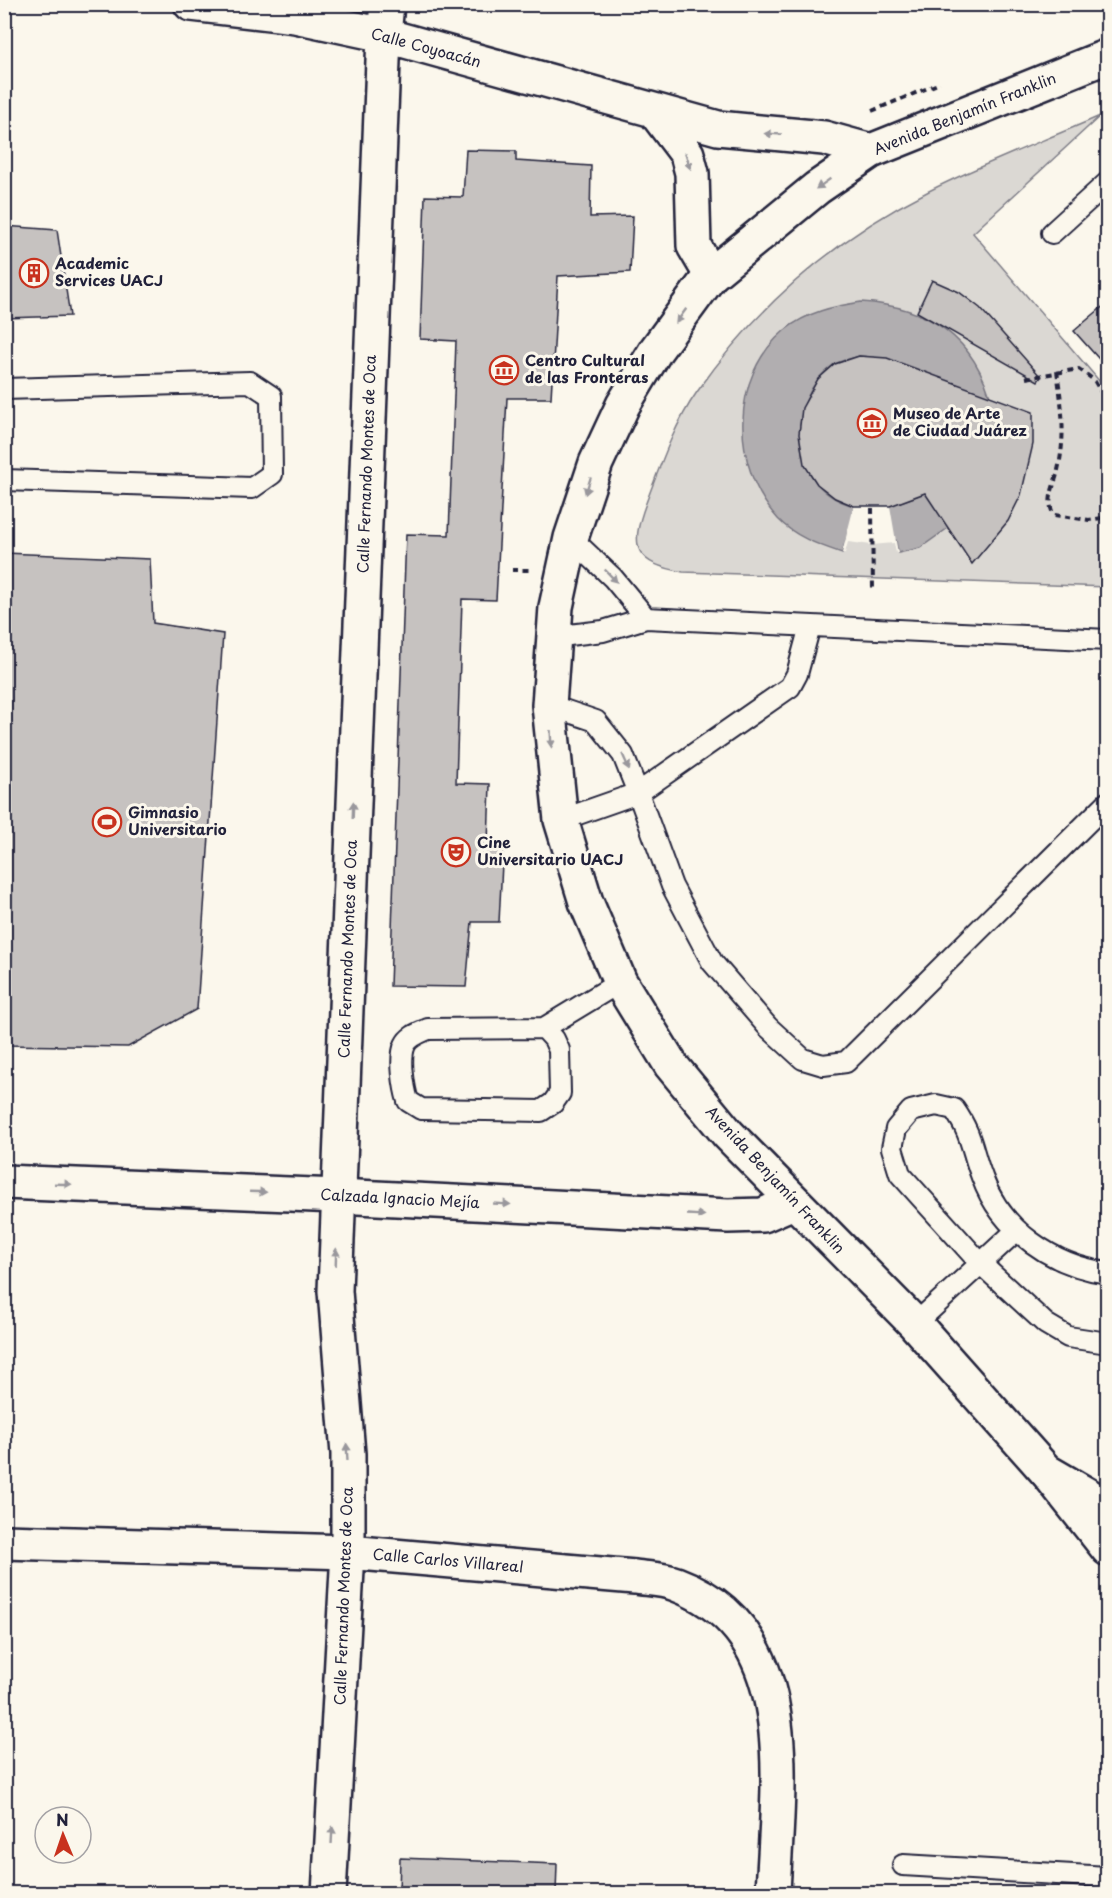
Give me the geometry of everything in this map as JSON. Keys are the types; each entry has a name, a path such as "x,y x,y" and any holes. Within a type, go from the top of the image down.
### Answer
{"street":[{"name":"Calle Coyoacán","path":"191,4 295,16 386,20 656,113 728,130 824,138 871,151"},
{"name":"Calle Fernando Montes de Oca","path":"329,1893 348,1552 348,1454 335,1291 386,20"},
{"name":"Avenida Benjamín Franklin","path":"1107,56 871,151 817,188 711,274 656,350 623,405 596,463 571,538 556,607 552,636 549,705 561,820 585,902 620,982 671,1065 728,1134 915,1324 1046,1471 1107,1549"},
{"path":"656,113 687,154 692,173 694,246 711,274"},
{"name":"Calzada Ignacio Mejía","path":"4,1182 728,1216 763,1215 793,1202"},
{"path":"1046,1471 1107,1507"},
{"name":"Calle Carlos Villareal","path":"4,1542 348,1552 635,1577 674,1583 707,1599 737,1625 760,1660 773,1705 778,1761 773,1893"}],"lane":[{"path":"1052,233 1107,182"},
{"path":"4,389 250,382 271,396 272,463 272,474 252,488 4,480"},
{"path":"571,538 613,578 646,618"},
{"path":"552,636 603,631 646,618 1107,640"},
{"path":"561,820 639,794 790,687 797,674 810,626"},
{"path":"549,705 596,721 623,755 672,886 712,962 768,1027 803,1059 823,1065 846,1062 1107,802"},
{"path":"544,1028 554,1039 558,1050 561,1093 553,1103 540,1111 421,1109 408,1101 403,1086 405,1046 413,1035 428,1029 544,1028 620,982"},
{"path":"1107,1273 1084,1270 1049,1256 1017,1230 990,1198 968,1130 954,1110 936,1105 911,1111 896,1129 892,1148 900,1174 981,1264 1046,1324 1068,1337 1107,1343"},
{"path":"915,1324 1017,1230"},
{"path":"903,1865 1107,1877"}],"path":[{"path":"1026,378 1078,369 1086,372 1107,404"},
{"path":"1057,371 1064,415 1063,445 1050,499 1050,508 1054,515 1089,520 1107,517"},
{"path":"872,508 873,589"}],"shaded area":[{"path":"1100,116 973,233 1107,390 1107,587 683,572 655,564 646,558 640,551 638,532 674,432 697,392 720,361 772,303 831,253 862,230 895,210 971,171"},
{"path":"861,302 907,310 946,330 974,361 985,382 992,405 948,528 920,548 898,553 896,540 846,539 842,553 792,531 778,519 763,498 751,474 745,449 743,423 746,397 754,372 767,349 785,330 802,319 831,308","holes":["859,356 903,365 926,380 917,496 887,506 871,508 855,506 833,497 817,483 806,465 800,444 801,422 806,400 817,381 836,363"]}],"pier":[{"path":"854,506 890,506 898,553 896,553 894,543 872,545 848,542 845,553 842,553"}],"building":[{"name":"Centro Cultural de las Fronteras","path":"466,150 516,151 516,161 591,166 590,217 633,216 630,272 558,276 551,398 507,398 496,600 462,599 456,783 490,784 488,843 503,844 499,922 472,922 466,987 390,986 406,534 449,535 456,341 420,339 425,196 463,197"},
{"name":"Academic Services UACJ","path":"4,226 57,230 70,316 4,318"},
{"path":"932,280 959,292 980,308 1041,377 1038,381 917,312"},
{"path":"1107,303 1107,368 1074,331"},
{"name":"Museo de Arte de Ciudad Juárez","path":"859,356 887,358 1033,412 1033,444 1021,495 1008,521 972,564 925,493 890,506 854,506 835,498 817,484 804,464 799,434 802,408 818,379 835,364"},
{"name":"Gimnasio Universitario","path":"4,553 150,559 153,623 223,634 197,1009 128,1047 4,1045"},
{"path":"400,1858 557,1864 556,1893 399,1893"}],"place":[{"name":"Academic Services UACJ","path":"34,273"},
{"name":"Centro Cultural de las Fronteras","path":"504,370"},
{"name":"Museo de Arte de Ciudad Juárez","path":"872,423"},
{"name":"Gimnasio Universitario","path":"107,822"},
{"name":"Cine Universitario UACJ","path":"456,852"}]}
